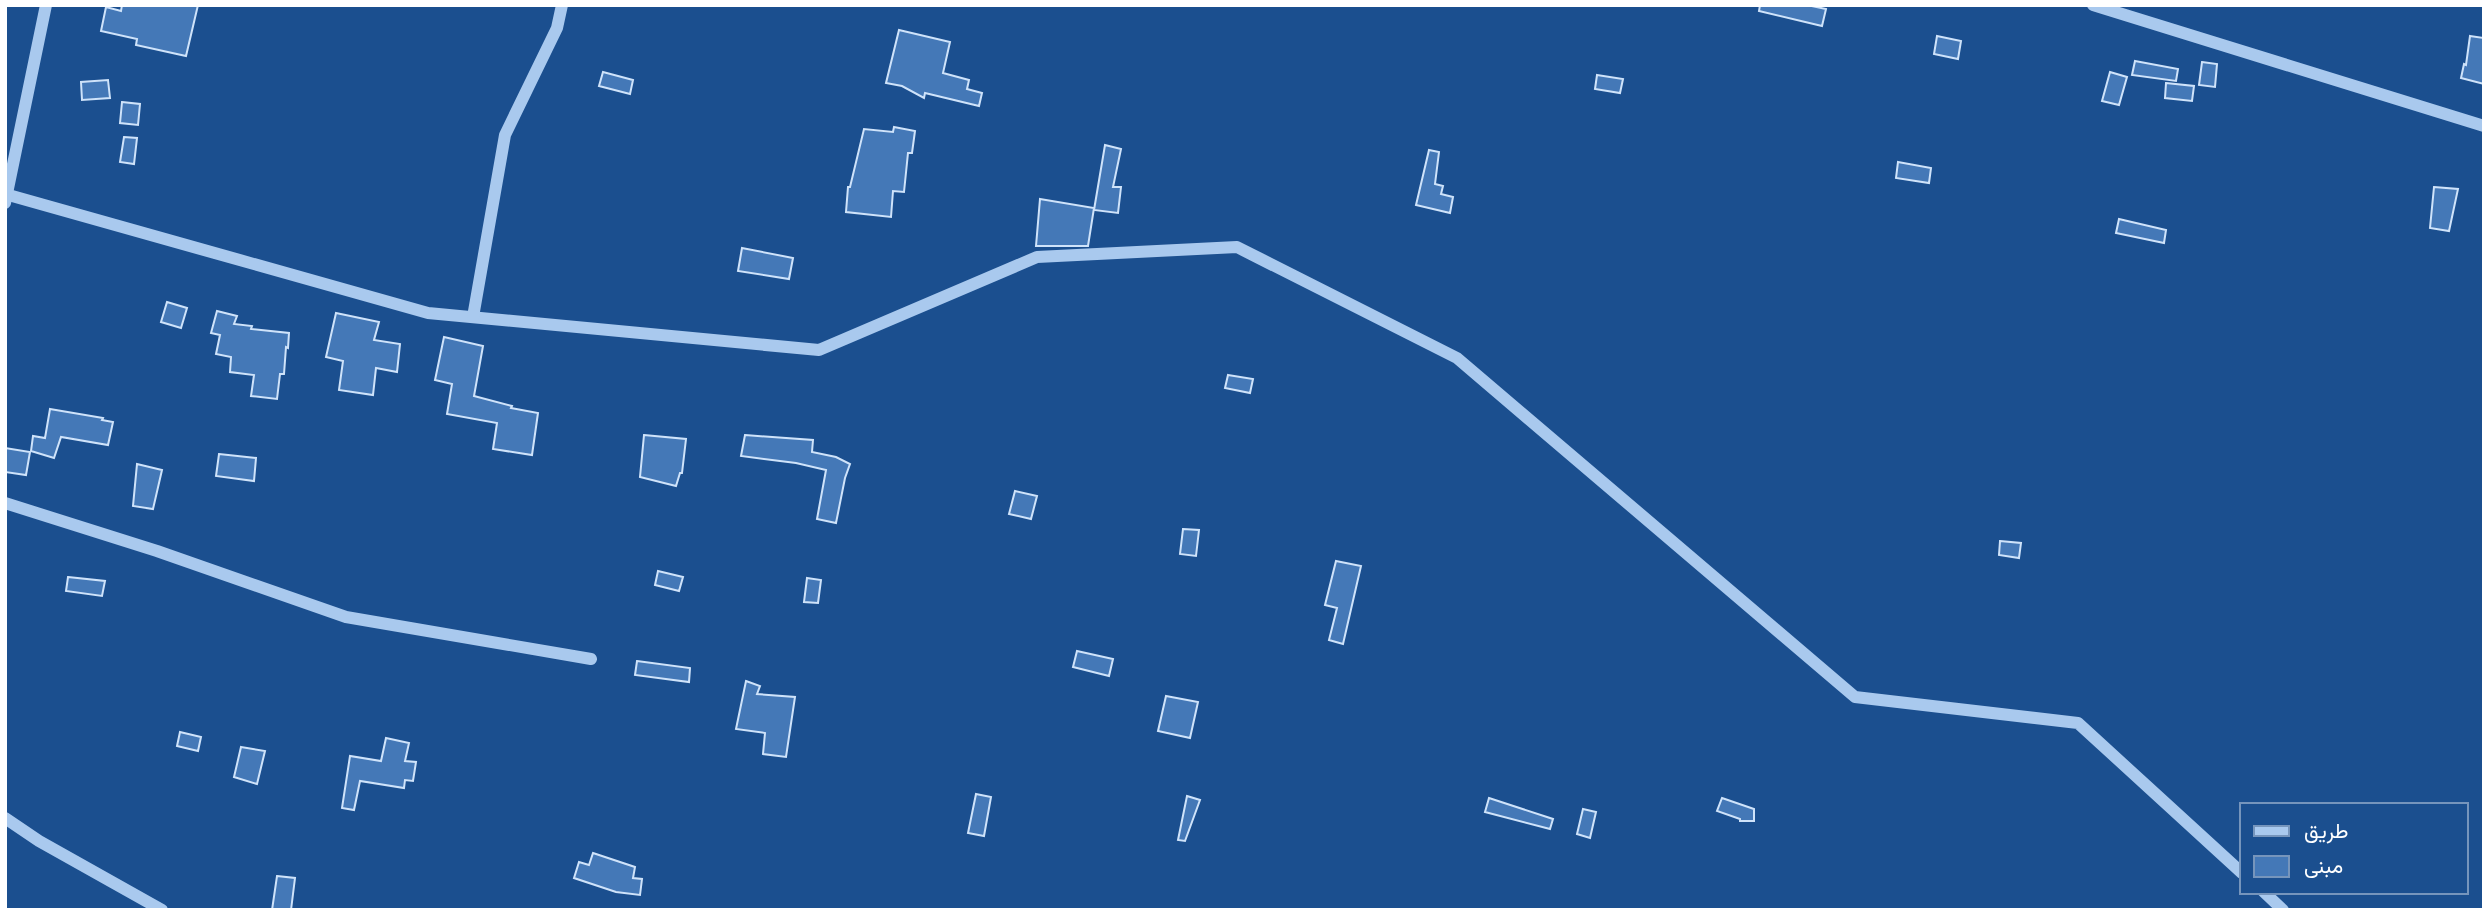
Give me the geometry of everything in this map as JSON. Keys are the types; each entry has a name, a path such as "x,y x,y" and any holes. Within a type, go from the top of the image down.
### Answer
{"street":[{"path":"46,5 6,197 428,313 819,350 1038,257 1237,247 1457,358 1855,697 2078,723 2240,871"},
{"path":"473,317 506,135 556,28 562,5"},
{"path":"2093,5 2484,126"},
{"path":"5,503 157,551 346,617 591,659"},
{"path":"5,818 38,841 162,910"},
{"path":"2266,894 2283,910"}],"building":[{"path":"122,5 198,5 186,56 136,45 137,39 101,31 106,7 121,11"},
{"path":"1760,5 1807,5 1826,9 1822,26 1759,11"},
{"path":"899,30 950,42 943,73 969,80 967,89 982,93 979,106 925,93 924,98 902,86 886,83"},
{"path":"1937,36 1961,41 1958,59 1934,54"},
{"path":"2470,36 2484,38 2484,84 2461,78 2464,64 2466,65"},
{"path":"2135,61 2178,69 2176,81 2132,75"},
{"path":"2202,62 2217,64 2215,87 2199,85"},
{"path":"603,72 633,80 630,94 599,86"},
{"path":"2110,72 2127,77 2119,105 2102,101"},
{"path":"1597,75 1623,79 1620,93 1595,89"},
{"path":"108,80 110,98 82,100 81,82"},
{"path":"2166,83 2194,86 2192,101 2165,98"},
{"path":"122,102 140,104 138,125 120,123"},
{"path":"894,127 915,131 912,153 908,153 904,192 893,191 891,217 846,212 848,187 864,129 893,132"},
{"path":"124,137 137,138 134,164 120,162"},
{"path":"1105,145 1121,149 1113,187 1121,187 1118,213 1094,210"},
{"path":"1429,150 1439,152 1435,184 1443,186 1441,194 1453,197 1450,213 1416,205"},
{"path":"1898,162 1931,168 1929,183 1896,178"},
{"path":"2434,187 2458,189 2449,231 2430,228"},
{"path":"1040,199 1094,208 1088,246 1036,246"},
{"path":"2119,219 2166,230 2164,243 2116,233"},
{"path":"742,248 793,258 789,279 738,271"},
{"path":"167,302 187,308 181,328 161,322"},
{"path":"217,311 237,316 234,324 252,326 251,329 289,333 284,374 280,374 277,399 251,396 254,375 230,372 231,357 216,354 220,335 211,333"},
{"path":"336,313 379,322 374,340 400,344 397,372 376,368 373,395 339,390 343,361 326,357"},
{"path":"444,337 483,346 474,396 538,413 532,455 493,449 497,423 447,414 452,384 435,380"},
{"path":"1228,375 1253,379 1250,393 1225,388"},
{"path":"50,409 113,422 108,445 61,437 54,458 31,451 33,436 45,438"},
{"path":"644,435 686,439 682,473 676,486 640,477"},
{"path":"745,435 813,440 812,452 836,457 850,464 836,523 817,519 826,470 741,456"},
{"path":"5,448 30,452 26,475 5,472"},
{"path":"219,454 256,458 254,481 216,476"},
{"path":"137,464 162,470 153,509 133,506"},
{"path":"1015,491 1037,496 1031,519 1009,514"},
{"path":"1183,529 1199,530 1196,556 1180,554"},
{"path":"2000,541 2021,543 2019,558 1999,555"},
{"path":"1336,561 1361,566 1343,644 1329,640 1337,608 1325,605"},
{"path":"658,571 683,577 679,591 655,585"},
{"path":"68,577 105,581 102,596 66,591"},
{"path":"807,578 821,580 818,603 804,602"},
{"path":"1077,651 1113,659 1109,676 1073,667"},
{"path":"637,661 690,668 689,682 635,675"},
{"path":"746,681 760,686 757,694 795,697 786,757 763,754 765,733 736,729"},
{"path":"1166,696 1198,702 1190,738 1158,731"},
{"path":"180,732 201,737 198,751 177,746"},
{"path":"386,738 409,743 405,761 416,762 413,781 405,780 404,788 360,781 354,810 342,808 350,756 381,761"},
{"path":"241,747 265,751 257,784 234,777"},
{"path":"976,794 991,797 984,836 968,833"},
{"path":"1187,796 1200,800 1185,841 1178,840"},
{"path":"1489,798 1553,819 1550,829 1485,812"},
{"path":"1722,798 1754,809 1754,821 1740,821 1717,811"},
{"path":"1583,809 1596,812 1590,838 1577,834"},
{"path":"593,853 635,867 633,878 642,879 640,895 616,892 574,878 579,862 589,865"},
{"path":"277,876 295,878 291,910 272,910"}]}
